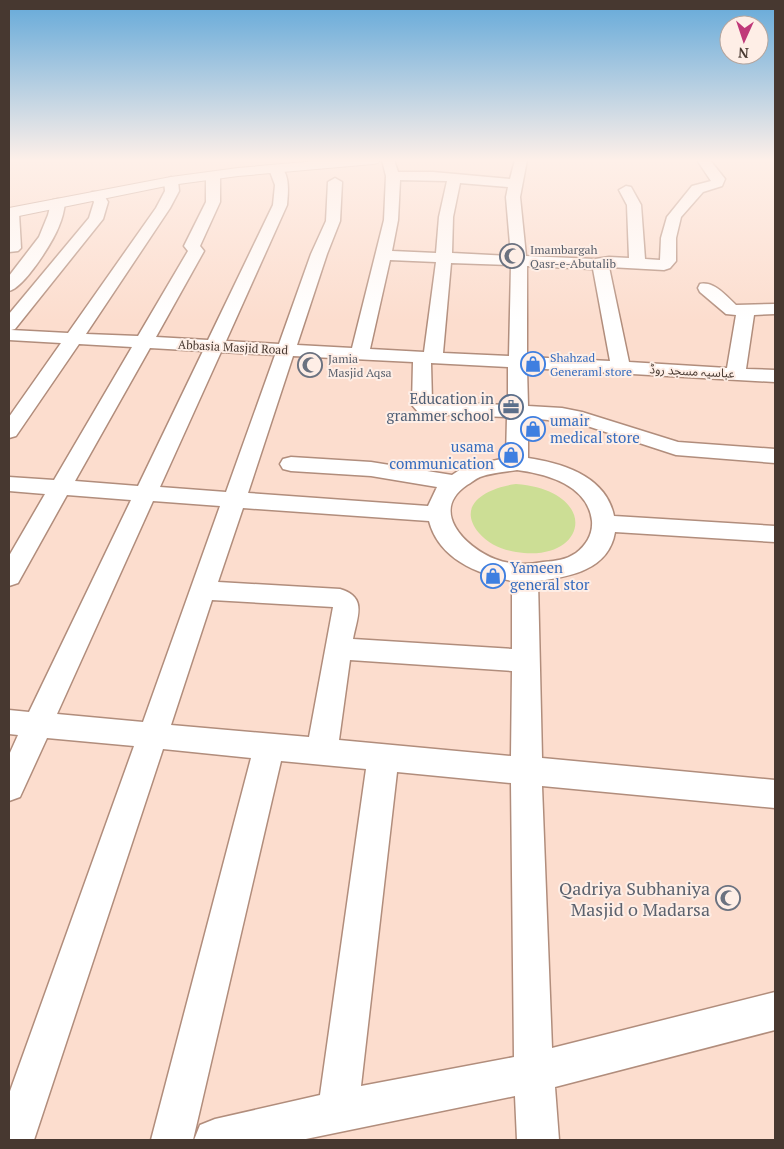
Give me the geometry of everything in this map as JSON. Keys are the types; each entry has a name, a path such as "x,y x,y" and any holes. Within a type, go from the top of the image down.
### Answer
{"street":[{"path":"10,214 13,248"},
{"path":"9,286 48,235 56,214"},
{"path":"9,325 96,219 98,214"},
{"path":"9,432 159,214"},
{"path":"9,577 196,251 192,246 207,214"},
{"path":"9,787 276,214"},
{"path":"13,1140 319,254 333,221 333,214"},
{"path":"360,354 391,214"},
{"path":"447,214 444,258 427,357 422,405 425,408 550,413 582,418 676,448 775,456"},
{"path":"515,214 519,261 517,463"},
{"path":"634,214 637,264"},
{"path":"383,255 659,265 667,263 667,241 670,221 676,214"},
{"path":"600,263 620,367"},
{"path":"706,288 728,308 746,310 775,309"},
{"path":"736,374 746,310"},
{"name":"Abbasia Masjid Road","path":"9,334 518,362"},
{"name":"عباسیہ مسجد روڈ","path":"518,362 736,374 774,378"},
{"path":"517,463 543,467 559,472 587,488 600,505 605,523 602,540 592,554 574,566 551,573 525,574 498,570 473,560 454,547 442,531 438,514 441,497 453,482 478,469 492,465 517,463"},
{"path":"291,464 371,469 453,482"},
{"path":"9,484 438,514"},
{"path":"605,523 775,534"},
{"path":"525,574 533,1073 538,1140"},
{"path":"203,590 340,598 346,606 322,752"},
{"path":"338,648 526,661"},
{"path":"9,722 153,734 322,752 775,794"},
{"path":"172,1140 269,746"},
{"path":"338,1111 383,757"},
{"path":"215,1140 338,1111 533,1073 775,1011"}],"green space":[{"path":"516,484 544,489 562,499 573,512 575,525 570,538 558,547 540,553 516,552 496,546 479,533 472,522 471,513 473,505 487,493"}],"place":[{"name":"Imambargah Qasr-e-Abutalib","path":"512,256"},
{"name":"Shahzad Generaml store","path":"533,364"},
{"name":"Jamia Masjid Aqsa","path":"310,365"},
{"name":"Education in grammer school","path":"511,407"},
{"name":"umair medical store","path":"533,429"},
{"name":"usama communication","path":"511,455"},
{"name":"Yameen general stor","path":"493,576"},
{"name":"Qadriya Subhaniya Masjid o Madarsa","path":"728,898"}]}
